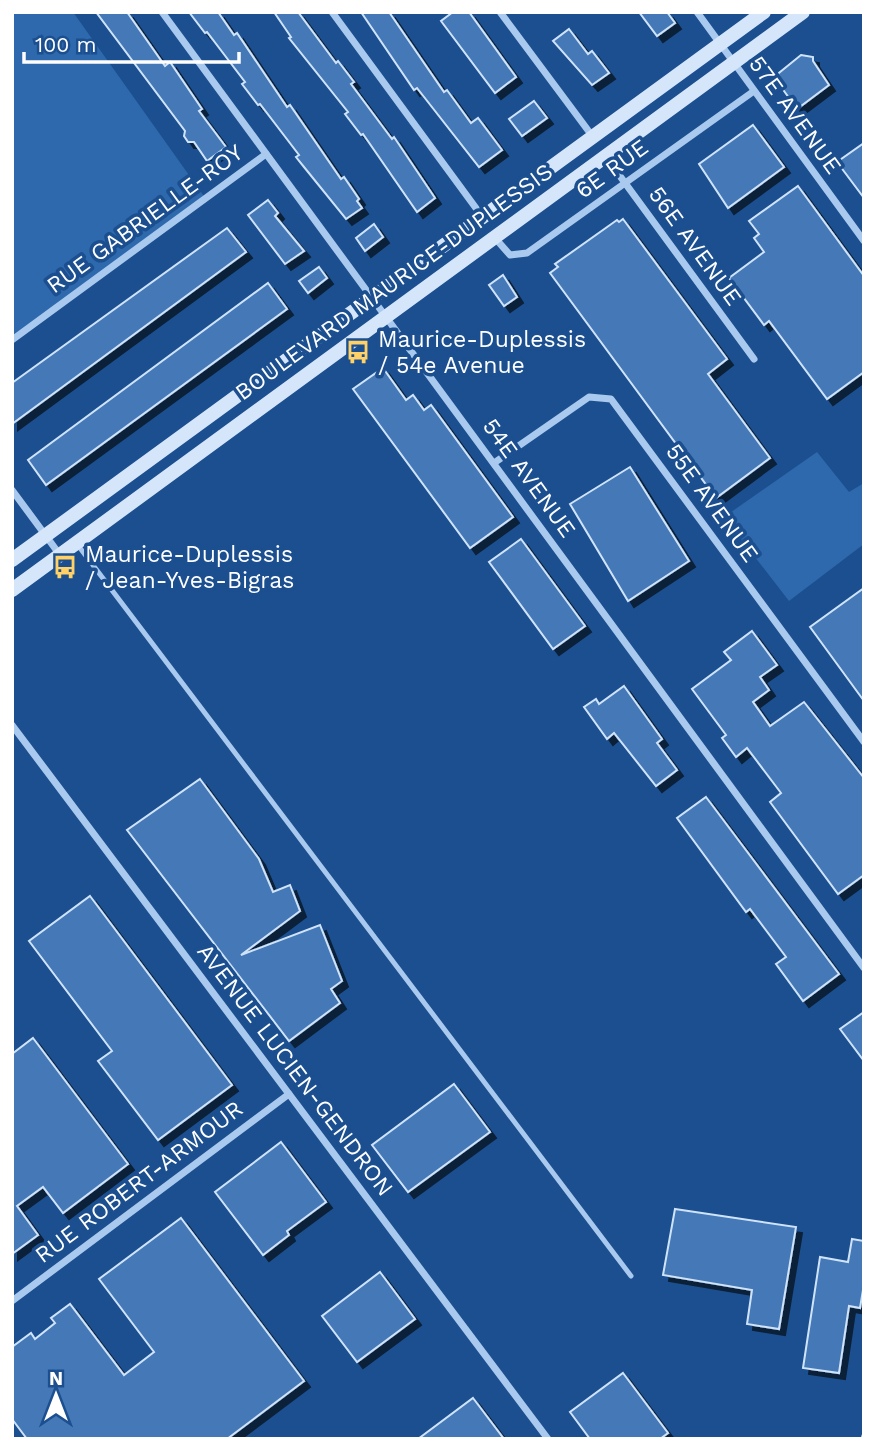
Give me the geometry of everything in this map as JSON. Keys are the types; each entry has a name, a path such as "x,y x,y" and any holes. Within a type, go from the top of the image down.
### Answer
{"street":[{"name":"54E AVENUE","path":"162,12 864,968"},
{"path":"332,12 481,215"},
{"path":"499,12 593,137"},
{"name":"57E AVENUE","path":"697,12 719,46 864,241"},
{"name":"BOULEVARD MAURICE-DUPLESSIS","path":"12,560 481,215 764,12"},
{"name":"BOULEVARD MAURICE-DUPLESSIS","path":"12,590 803,12"},
{"name":"6E RUE","path":"494,237 510,255 527,253 754,91"},
{"name":"RUE GABRIELLE-ROY","path":"12,340 266,154"},
{"name":"56E AVENUE","path":"605,155 754,359"},
{"name":"55E AVENUE","path":"494,463 589,397 611,399 864,741"},
{"path":"12,491 60,555"},
{"name":"AVENUE LUCIEN-GENDRON","path":"12,725 548,1439"},
{"name":"RUE ROBERT-ARMOUR","path":"12,1301 289,1094"}],"lane":[{"path":"76,543 631,1276"}],"shaded area":[{"path":"12,12 73,12 206,199 12,340"},
{"path":"817,452 849,492 864,483 864,544 789,601 724,517"}],"building":[{"path":"96,12 127,12 165,66 170,62 202,109 199,111 226,147 207,161 194,142 188,142 184,136 185,131"},
{"path":"189,12 218,12 234,35 237,33 287,107 290,105 341,179 344,177 362,208 346,219 296,157 299,155"},
{"path":"274,12 298,12 336,63 338,61 354,82 351,84 392,139 394,137 435,198 417,212 363,134 361,135 345,114 348,112 289,38 291,37"},
{"path":"361,12 389,12 444,92 447,90 471,123 478,118 502,150 479,167 417,88 414,90"},
{"path":"453,12 469,12 516,77 495,93 441,21"},
{"path":"639,12 667,12 675,23 657,36"},
{"path":"569,29 588,54 592,51 609,73 592,85 553,41"},
{"path":"801,55 813,57 829,85 797,109 774,77"},
{"path":"534,101 547,118 522,136 509,119"},
{"path":"753,125 784,167 728,208 699,164"},
{"path":"864,143 864,198 837,162"},
{"path":"798,186 864,276 864,372 827,399 769,321 764,325 729,278 764,252 754,238 759,234 749,221"},
{"path":"268,200 278,213 275,216 304,251 285,264 248,215"},
{"path":"623,219 727,359 708,374 770,458 716,498 550,273 558,267 555,264 617,220 619,222"},
{"path":"374,224 383,237 365,251 356,238"},
{"path":"227,228 246,252 12,424 12,383"},
{"path":"319,267 327,278 308,293 299,281"},
{"path":"503,275 517,297 504,306 489,285"},
{"path":"268,283 287,309 46,485 28,460"},
{"path":"383,368 406,400 413,395 424,410 431,405 513,517 470,548 353,389"},
{"path":"630,467 689,561 628,601 570,504"},
{"path":"521,539 585,626 553,649 489,562"},
{"path":"864,588 864,701 810,627"},
{"path":"752,631 777,665 760,677 769,690 753,702 770,726 804,702 864,778 864,875 838,894 770,802 781,793 747,748 736,757 722,738 726,735 692,689 731,660 724,652"},
{"path":"624,686 662,739 657,743 677,770 656,786 614,733 607,739 584,707 596,699 599,704"},
{"path":"200,779 259,859 273,892 290,885 300,911 241,955 320,925 342,981 331,989 340,1003 289,1041 127,830"},
{"path":"706,797 839,974 803,1001 776,964 786,957 750,909 746,912 677,818"},
{"path":"90,896 232,1085 158,1140 98,1061 112,1051 29,941"},
{"path":"864,1012 864,1061 840,1029"},
{"path":"33,1038 128,1164 63,1213 43,1187 17,1206 38,1235 12,1254 12,1054"},
{"path":"454,1084 490,1132 408,1192 372,1145"},
{"path":"281,1142 326,1202 287,1231 289,1235 263,1255 215,1192"},
{"path":"675,1209 796,1227 779,1329 747,1324 752,1290 663,1275"},
{"path":"181,1218 304,1381 227,1439 27,1439 12,1419 12,1347 31,1333 35,1339 55,1323 51,1318 70,1304 124,1375 154,1352 99,1279"},
{"path":"852,1239 864,1241 864,1284 860,1308 849,1306 839,1373 803,1368 820,1257 848,1262"},
{"path":"380,1272 415,1319 357,1362 322,1316"},
{"path":"623,1373 668,1433 660,1439 590,1439 570,1412"},
{"path":"473,1398 504,1439 418,1439"}],"railway":[{"path":"863,1439 864,1435"}],"place":[{"name":"Maurice-Duplessis / 54e Avenue","path":"358,352"},
{"name":"Maurice-Duplessis / Jean-Yves-Bigras","path":"65,567"}]}
